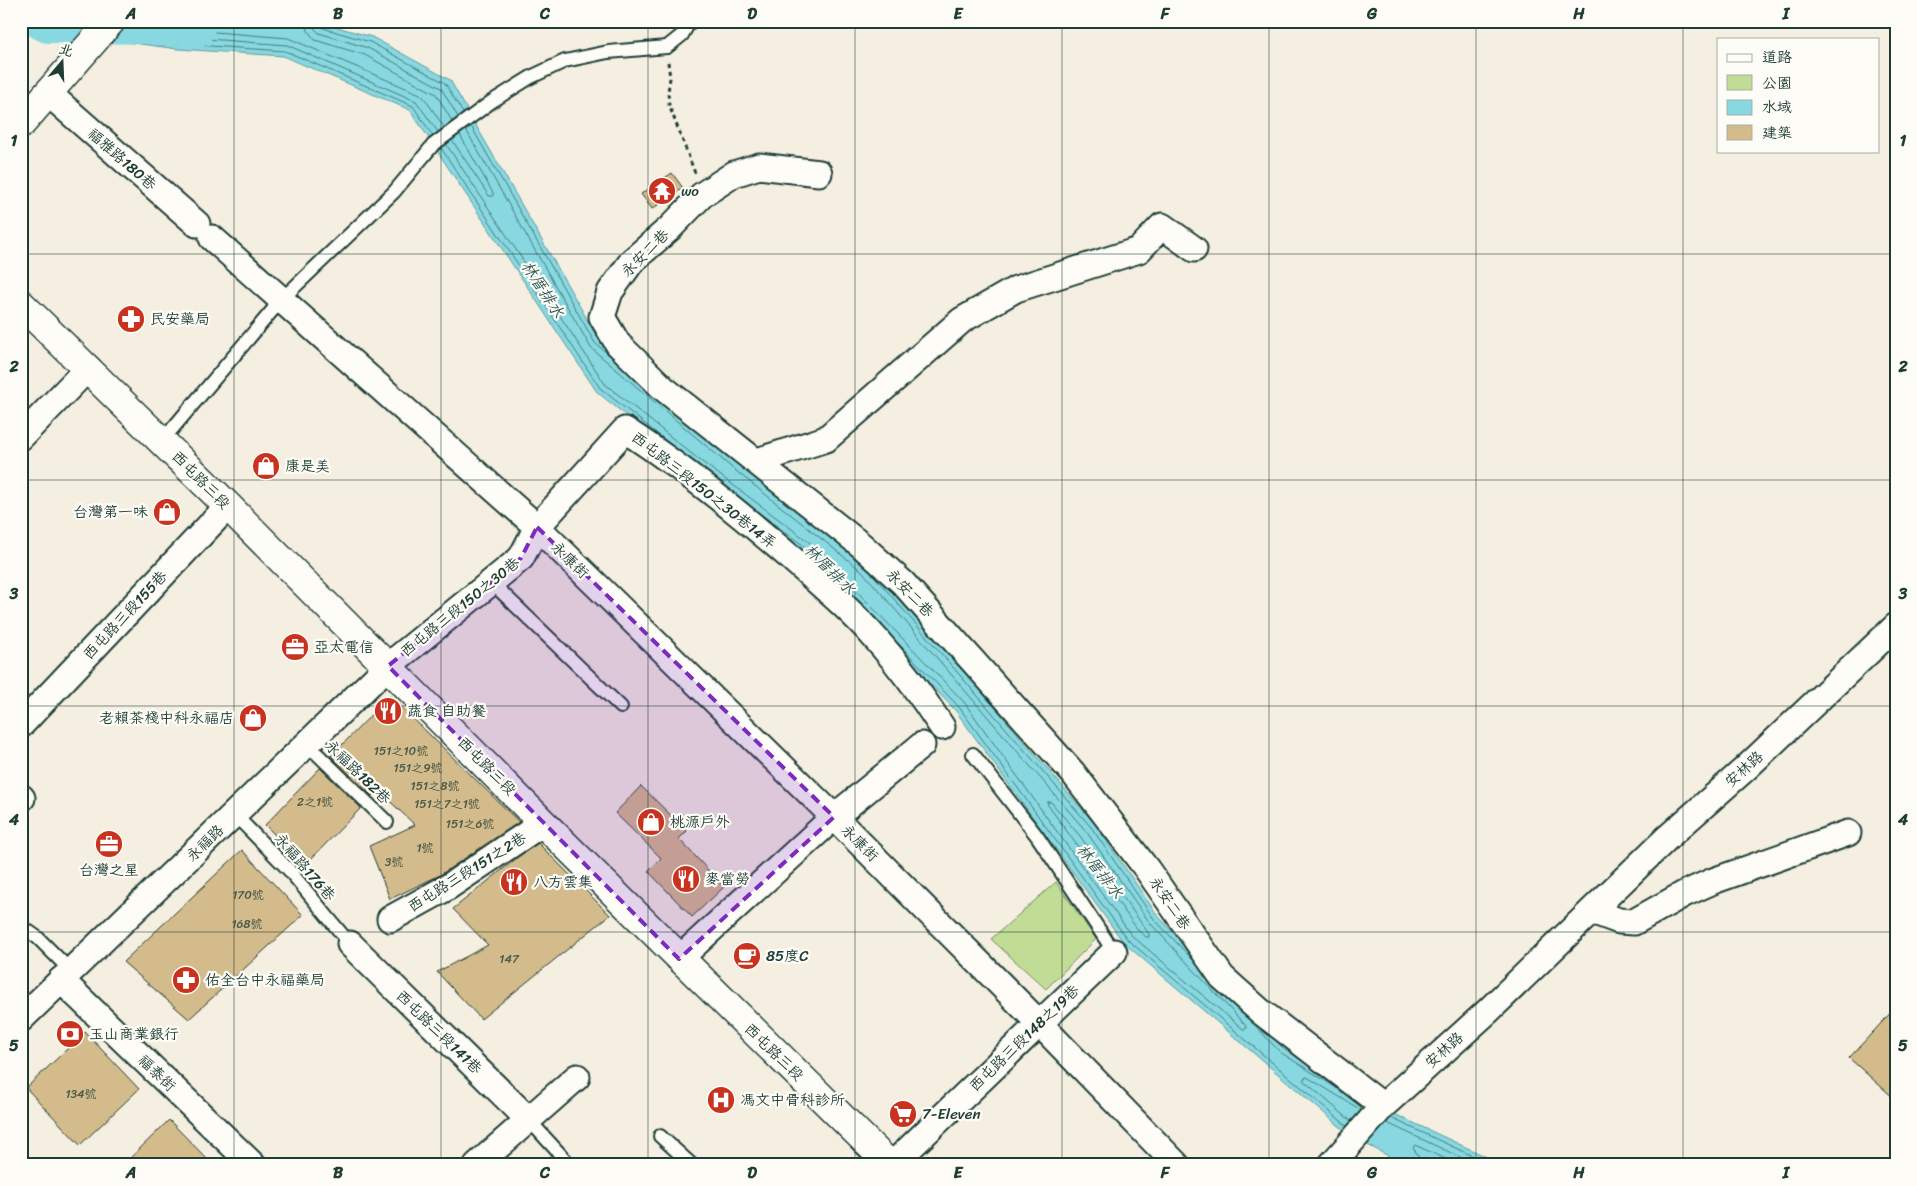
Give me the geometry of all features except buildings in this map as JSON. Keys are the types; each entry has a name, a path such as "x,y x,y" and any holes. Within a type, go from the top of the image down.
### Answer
{"street":[{"path":"21,124 111,21"},
{"name":"福雅路180巷","path":"48,93 282,300"},
{"name":"永安二巷","path":"819,173 759,166 734,174 702,195 670,228 632,261 610,292 602,317 618,344 663,388 861,546 903,583 1073,773 1146,868 1222,977 1260,1011 1383,1106"},
{"path":"602,317 591,295 596,285 680,204"},
{"path":"756,461 826,439 962,320 1016,290 1139,250 1162,226 1194,249"},
{"name":"永康街","path":"282,300 537,527 834,817 1177,1165"},
{"name":"西屯路三段","path":"21,304 228,506 543,823 891,1165"},
{"path":"21,437 88,368"},
{"name":"西屯路三段150之30巷","path":"388,666 522,558 537,527 625,430"},
{"name":"西屯路三段150之30巷14弄","path":"625,430 660,453 746,518 841,602 876,638 912,682 942,727"},
{"name":"西屯路三段155巷","path":"21,725 228,506"},
{"name":"安林路","path":"1343,1160 1383,1106 1488,1010 1668,836 1745,769 1896,626"},
{"name":"永福路","path":"21,1019 388,666"},
{"path":"680,959 834,817 922,744"},
{"name":"西屯路三段151之2巷","path":"390,919 448,887 543,823"},
{"path":"1592,911 1619,921 1634,922 1684,894 1713,881 1848,833"},
{"name":"西屯路三段141巷","path":"350,944 528,1119"},
{"name":"西屯路三段148之19巷","path":"891,1165 1114,952"},
{"name":"福泰街","path":"66,976 253,1165"},
{"path":"477,1165 577,1077"}],"lane":[{"path":"162,441 282,300 399,186 433,145 491,102 531,77 565,61 608,52 667,47 682,35 690,21"},
{"path":"491,582 621,707"},
{"name":"永福路182巷","path":"307,744 387,822"},
{"path":"973,754 1038,836 1114,952"},
{"name":"永福路176巷","path":"234,814 289,870 350,944"},
{"path":"21,926 38,938 66,976"},
{"path":"528,1119 570,1165"},
{"path":"660,1136 692,1165"}],"path":[{"path":"667,47 670,78 669,105 699,186 680,204"}],"highlighted area":[{"path":"537,527 834,817 679,959 388,666 521,558"}],"green space":[{"path":"1056,882 1096,939 1046,989 991,939"}],"water":[{"name":"林厝排水","path":"147,21 316,21 372,37 450,80 599,340 738,459 870,562 1095,824 1158,916 1283,1048 1360,1098 1504,1165 1405,1165 1351,1136 1124,943 955,710 801,550 690,467 597,392 410,110 283,56 178,49 125,42"}],"waterway":[{"path":"42,21 48,24 174,25 196,28"}],"place":[{"name":"wo","path":"662,191"},
{"name":"民安藥局","path":"131,319"},
{"name":"康是美","path":"266,466"},
{"name":"台灣第一味","path":"167,512"},
{"name":"亞太電信","path":"295,647"},
{"name":"蔬食 自助餐","path":"388,711"},
{"name":"老賴茶棧中科永福店","path":"253,718"},
{"name":"桃源戶外","path":"651,822"},
{"name":"台灣之星","path":"109,844"},
{"name":"麥當勞","path":"686,879"},
{"name":"八方雲集","path":"514,882"},
{"name":"85度C","path":"747,956"},
{"name":"佑全台中永福藥局","path":"186,980"},
{"name":"玉山商業銀行","path":"70,1034"},
{"name":"馮文中骨科診所","path":"721,1100"},
{"name":"7-Eleven","path":"903,1114"}]}
